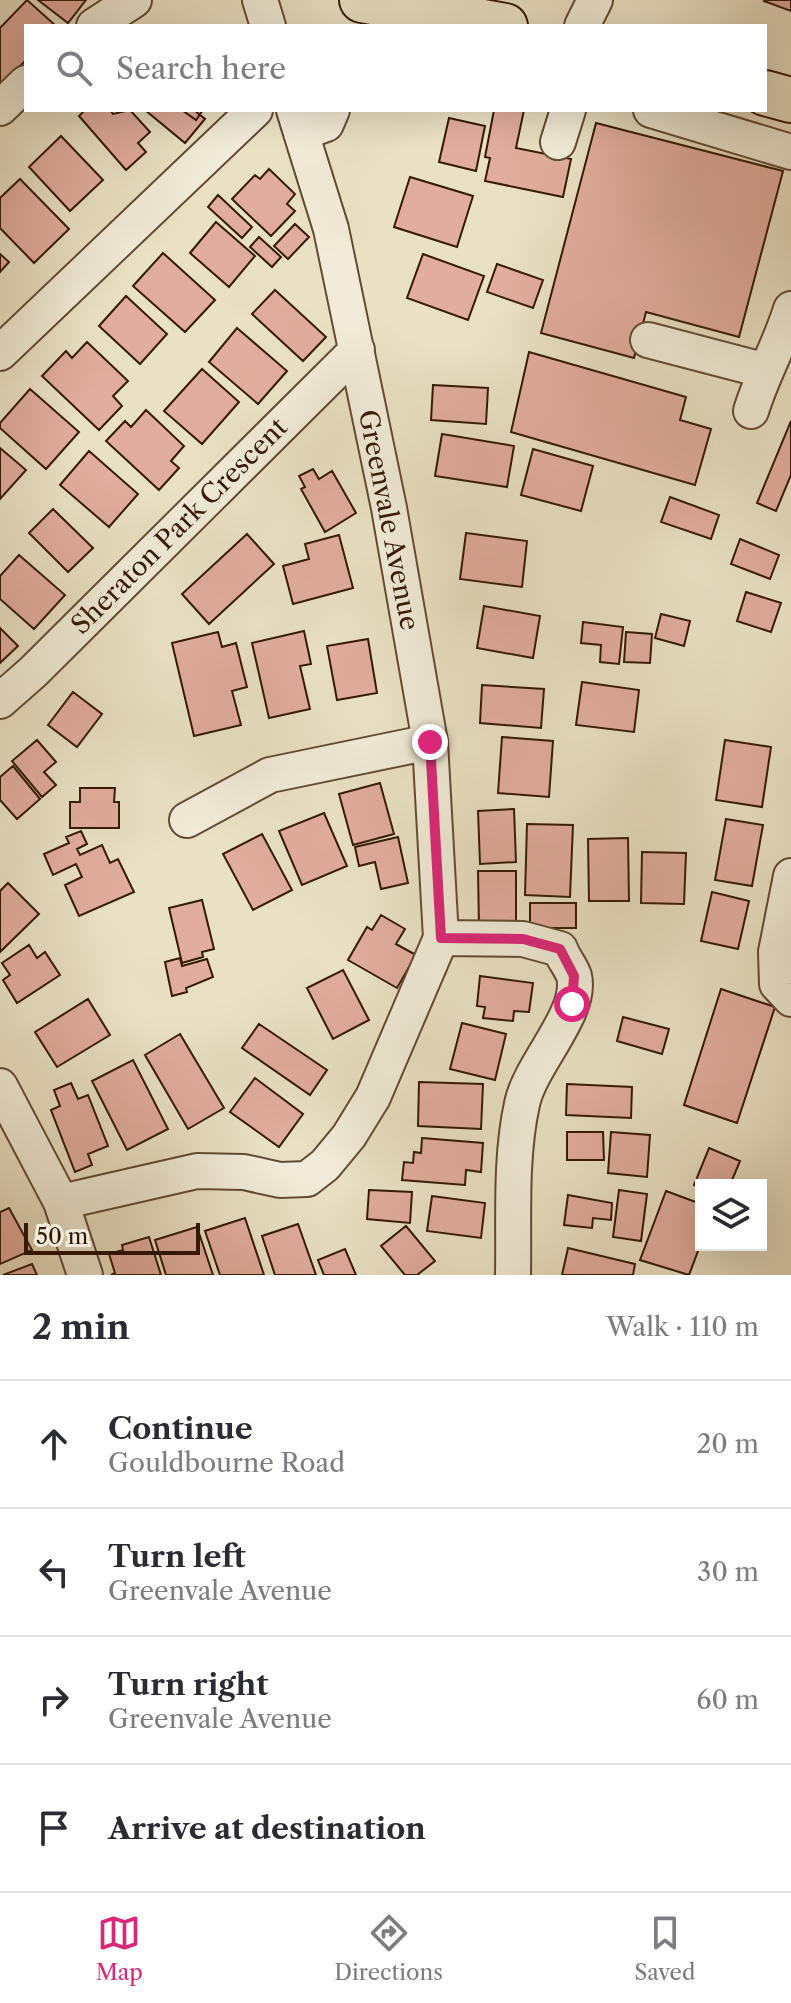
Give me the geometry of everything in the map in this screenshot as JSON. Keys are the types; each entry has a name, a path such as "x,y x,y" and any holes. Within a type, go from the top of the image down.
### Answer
{"main road":[{"path":"362,0 494,24"},
{"path":"767,94 791,100"}],"street":[{"path":"97,24 134,0"},
{"path":"260,0 267,24"},
{"path":"583,24 595,0"},
{"path":"0,108 24,85"},
{"path":"0,353 253,112"},
{"path":"298,122 326,124 331,112"},
{"path":"558,142 567,112"},
{"path":"658,112 791,152"},
{"name":"Greenvale Avenue","path":"61,1202 197,1171 244,1172 280,1180 307,1179 325,1165 349,1136 373,1097 441,938 430,742 357,350 331,229 298,122"},
{"path":"751,411 763,370 780,346 791,309"},
{"path":"648,340 763,370"},
{"name":"Sheraton Park Crescent","path":"0,701 357,350"},
{"path":"187,820 270,775 430,742"},
{"path":"791,876 776,952 777,984 791,999"},
{"path":"441,938 523,939 560,949 574,976 572,1004 557,1036 533,1069 521,1107 513,1275"},
{"path":"0,1086 61,1202 85,1275"}],"building":[{"path":"27,0 54,24 24,24 24,62 0,87 0,28"},
{"path":"38,0 86,0 68,23"},
{"path":"765,0 791,0 791,11 764,1"},
{"path":"83,112 132,112 150,132 138,143 146,152 126,170 79,116"},
{"path":"147,112 196,112 205,119 185,143"},
{"path":"185,112 202,112 196,120"},
{"path":"494,112 524,112 516,148 571,159 563,197 485,181 490,158 485,157"},
{"path":"449,118 485,126 476,171 439,162"},
{"path":"596,123 783,171 739,337 646,312 634,358 541,333"},
{"path":"61,136 103,180 70,211 29,167"},
{"path":"269,169 295,194 287,204 295,211 271,236 232,199 255,175 260,179"},
{"path":"410,177 473,196 457,247 394,227"},
{"path":"20,179 69,229 34,263 0,228 0,198"},
{"path":"218,195 252,227 242,238 208,207"},
{"path":"216,222 255,256 229,287 190,253"},
{"path":"295,224 309,237 288,259 274,246"},
{"path":"259,237 281,257 272,267 250,247"},
{"path":"163,253 215,300 185,332 133,286"},
{"path":"0,254 9,262 0,272"},
{"path":"423,254 484,276 468,320 407,298"},
{"path":"497,264 543,280 533,308 487,292"},
{"path":"275,290 326,337 303,361 252,314"},
{"path":"126,296 167,334 140,364 99,326"},
{"path":"237,328 287,371 258,404 209,362"},
{"path":"87,342 128,381 113,396 122,406 99,430 42,376 66,351 72,358"},
{"path":"529,352 686,397 680,420 711,429 695,485 511,432"},
{"path":"202,369 239,402 202,444 164,411"},
{"path":"433,385 488,388 486,424 431,420"},
{"path":"30,389 79,432 46,469 0,428 0,423"},
{"path":"146,410 184,446 171,461 179,468 159,490 106,441 125,421 131,427"},
{"path":"791,421 791,475 776,511 757,503"},
{"path":"442,434 514,446 507,487 435,476"},
{"path":"0,448 26,470 0,499"},
{"path":"533,449 593,466 581,511 521,495"},
{"path":"89,451 138,494 109,527 60,485"},
{"path":"313,469 319,479 332,471 356,513 325,532 301,489 305,487 299,476"},
{"path":"670,497 719,515 711,539 661,522"},
{"path":"53,509 93,548 68,572 29,533"},
{"path":"466,533 527,541 522,587 460,579"},
{"path":"247,534 274,564 209,624 182,594"},
{"path":"339,535 353,588 293,604 283,566 309,559 305,544"},
{"path":"740,539 779,555 770,579 731,564"},
{"path":"19,555 65,595 34,629 0,599 0,576"},
{"path":"746,592 781,603 771,632 737,621"},
{"path":"484,606 540,616 533,658 477,648"},
{"path":"661,614 690,621 684,646 655,638"},
{"path":"583,622 623,627 619,664 600,662 601,645 581,643"},
{"path":"0,628 18,646 0,663"},
{"path":"304,631 311,664 300,666 310,709 269,718 252,643"},
{"path":"218,632 222,647 236,643 247,687 232,691 241,725 194,736 172,643"},
{"path":"626,632 652,634 650,663 624,662"},
{"path":"368,639 377,693 337,700 327,646"},
{"path":"582,682 639,690 634,732 576,725"},
{"path":"482,685 544,689 541,728 480,723"},
{"path":"73,692 102,714 77,747 48,725"},
{"path":"502,737 553,741 549,797 498,793"},
{"path":"37,740 56,762 44,772 56,785 42,797 12,761"},
{"path":"725,740 771,747 762,807 716,800"},
{"path":"13,766 40,799 17,819 0,800 0,777"},
{"path":"380,783 394,834 353,845 339,794"},
{"path":"80,788 115,788 114,802 119,802 119,828 70,828 70,802 80,802"},
{"path":"514,809 516,862 480,864 478,811"},
{"path":"324,813 347,866 302,885 279,831"},
{"path":"726,819 763,825 752,886 715,880"},
{"path":"527,824 573,825 570,897 525,895"},
{"path":"81,831 87,844 77,849 80,855 102,845 110,863 118,859 134,892 79,916 65,885 82,877 76,864 53,875 44,854 69,843 66,837"},
{"path":"262,834 292,890 253,910 223,854"},
{"path":"398,837 408,883 381,889 375,862 359,866 355,847"},
{"path":"628,838 629,901 589,901 588,839"},
{"path":"642,852 686,853 684,904 641,903"},
{"path":"478,871 516,871 516,926 479,927"},
{"path":"8,883 39,914 0,952 0,891"},
{"path":"712,892 749,901 738,949 701,941"},
{"path":"202,900 214,949 202,952 203,957 182,963 169,908"},
{"path":"530,903 576,903 576,928 530,928"},
{"path":"381,915 405,929 396,944 416,955 397,988 348,960 367,927 372,930"},
{"path":"29,945 37,958 45,952 60,975 17,1003 3,980 10,975 2,963"},
{"path":"180,958 182,966 207,959 213,977 186,988 187,992 172,996 165,962"},
{"path":"343,970 369,1020 333,1039 307,988"},
{"path":"480,976 533,983 529,1012 514,1011 513,1021 483,1018 485,1007 477,1006"},
{"path":"721,989 775,1007 737,1123 684,1105"},
{"path":"88,999 110,1035 57,1067 35,1032"},
{"path":"623,1017 669,1029 662,1054 617,1041"},
{"path":"462,1023 506,1034 495,1080 450,1069"},
{"path":"259,1024 327,1070 310,1095 242,1048"},
{"path":"180,1034 224,1108 188,1129 145,1055"},
{"path":"133,1060 168,1129 127,1150 92,1081"},
{"path":"255,1078 303,1114 279,1147 230,1112"},
{"path":"419,1082 483,1084 481,1129 418,1126"},
{"path":"71,1083 78,1099 88,1095 108,1146 88,1154 92,1165 75,1172 51,1110 60,1106 54,1090"},
{"path":"567,1084 632,1087 631,1118 566,1115"},
{"path":"567,1132 603,1132 604,1160 567,1160"},
{"path":"611,1132 650,1135 647,1177 608,1173"},
{"path":"422,1138 483,1143 481,1172 466,1170 465,1185 402,1180 404,1162 413,1163 414,1152 421,1153"},
{"path":"709,1148 740,1161 732,1179 696,1179"},
{"path":"369,1190 412,1192 410,1223 367,1219"},
{"path":"619,1190 647,1194 641,1241 613,1237"},
{"path":"666,1191 695,1202 695,1251 698,1251 689,1275 640,1260"},
{"path":"568,1195 612,1203 611,1220 593,1218 592,1228 564,1225"},
{"path":"432,1196 485,1203 481,1238 427,1231"},
{"path":"9,1208 32,1250 0,1264 0,1212"},
{"path":"245,1218 264,1275 220,1275 205,1231"},
{"path":"298,1224 316,1275 275,1275 262,1236"},
{"path":"406,1226 435,1261 417,1275 405,1275 381,1246"},
{"path":"197,1227 213,1275 166,1275 155,1240"},
{"path":"149,1237 161,1275 111,1275 115,1273 109,1254 123,1250 122,1245"},
{"path":"568,1248 635,1264 633,1275 562,1275"},
{"path":"345,1249 356,1275 324,1275 318,1260"},
{"path":"32,1264 37,1275 3,1275"}],"route":[{"path":"430,742 441,938 523,939 560,949 574,976 572,1004"}]}
